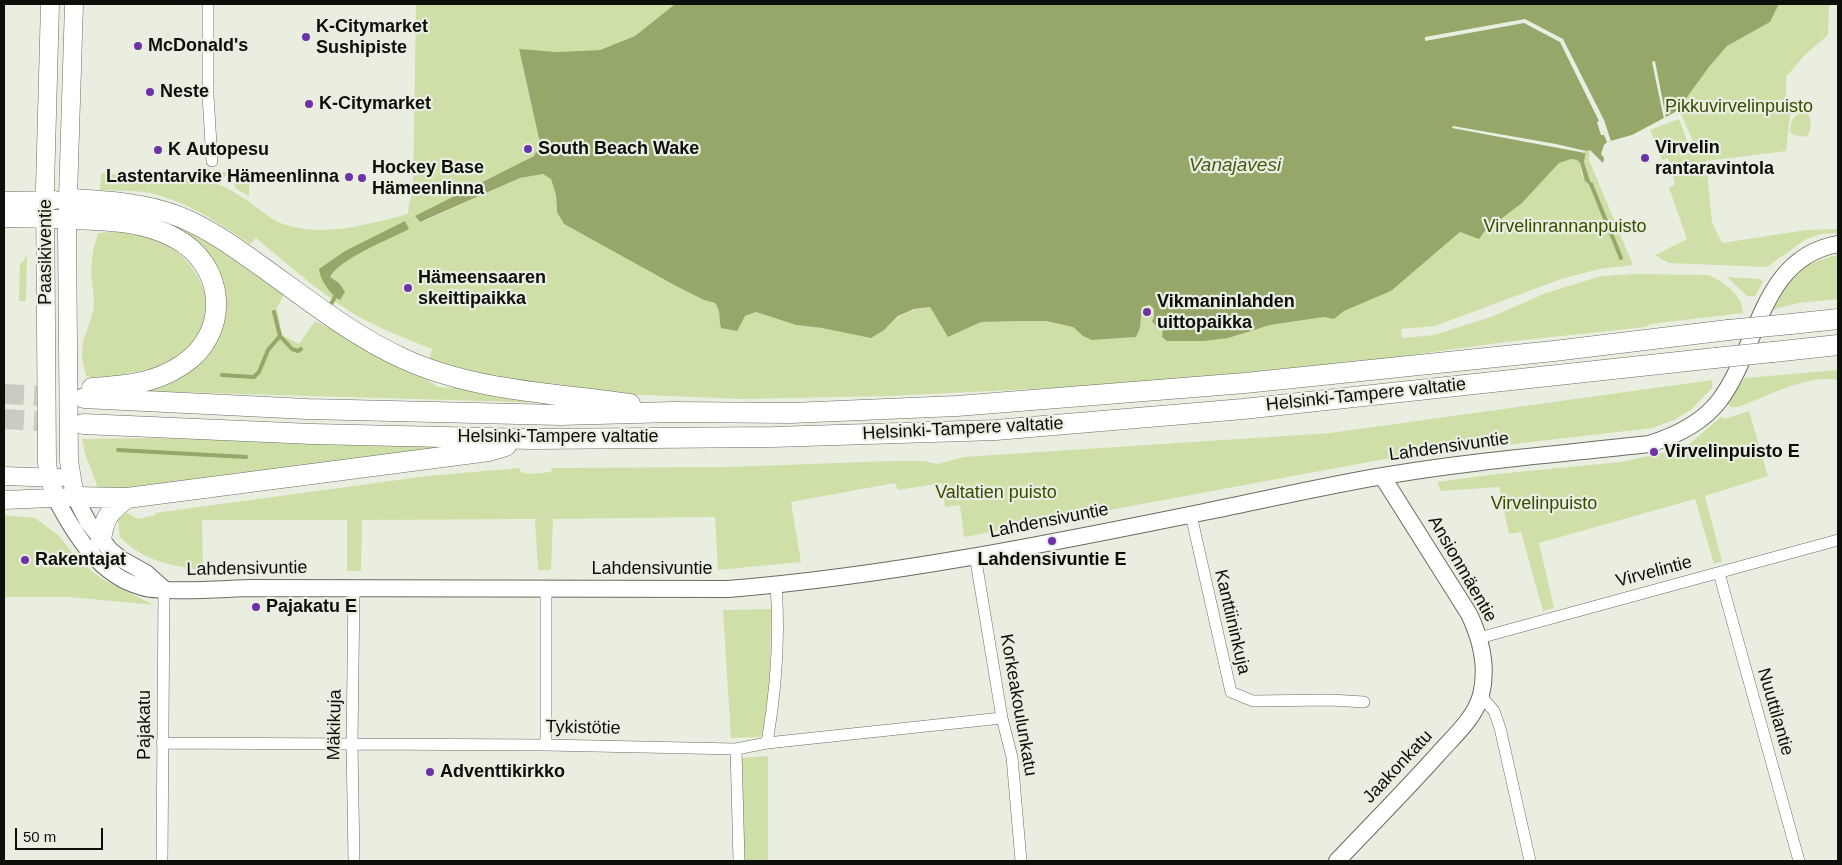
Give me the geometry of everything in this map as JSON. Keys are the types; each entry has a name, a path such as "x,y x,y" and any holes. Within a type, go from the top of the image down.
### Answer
{"highway":[{"path":"68,199 134,205 178,216 199,225 225,240 365,340 404,360 435,371 532,392 643,405 674,412"},
{"name":"Helsinki-Tampere valtatie","path":"68,219 126,222 174,237 187,245 202,262 213,282 217,301 214,322 206,341 196,354 183,365 151,381 83,394 307,410 560,415 674,412 791,413 958,406 1264,381 1838,319"},
{"name":"Helsinki-Tampere valtatie","path":"83,424 312,434 531,439 773,438 996,430 1243,408 1838,345"},
{"path":"67,492 127,498 489,451 531,439"},
{"path":"101,540 106,519 114,508 127,498"}],"main road":[{"name":"Paasikiventie","path":"49,476 46,200 50,4"},
{"name":"Paasikiventie","path":"67,492 69,462 68,199 74,4"},
{"path":"4,201 68,199"},
{"path":"4,218 68,219"},
{"name":"Lahdensivuntie","path":"67,492 80,540 92,554 118,577 143,588 728,589 776,585 975,555 1191,515 1382,476 1648,444 1667,438 1685,430 1702,418 1718,402 1729,387 1770,296 1776,277 1806,257 1838,244"},
{"path":"4,476 49,476 67,492"},
{"name":"Ansionmäentie","path":"1382,476 1469,614 1479,638 1483,670 1481,696"},
{"path":"4,500 67,492"},
{"name":"Lahdensivuntie","path":"67,492 101,540 121,559 146,573 164,589"},
{"name":"Jaakonkatu","path":"1337,861 1415,780 1470,717 1481,696"}],"street":[{"path":"208,4 208,95 212,161"},
{"name":"Kanttiininkuja","path":"1191,515 1231,692 1253,700 1364,702"},
{"name":"Virvelintie","path":"1479,638 1838,540"},
{"name":"Korkeakoulunkatu","path":"975,555 1002,718 1012,757 1021,861"},
{"name":"Nuuttilantie","path":"1719,573 1799,861"},
{"path":"767,743 775,695 776,585"},
{"name":"Pajakatu","path":"162,861 164,589"},
{"name":"Mäkikuja","path":"354,589 352,744 354,861"},
{"path":"546,589 546,745"},
{"path":"1481,696 1494,711 1500,728 1530,861"},
{"name":"Tykistötie","path":"162,743 546,745 736,749 767,743 1002,718"},
{"path":"736,749 738,861"}],"green space":[{"name":"Virvelinrannanpuisto","path":"416,4 675,4 635,36 600,50 557,52 519,50 540,143 534,156 422,222 520,178 543,174 551,179 556,195 557,212 564,224 676,286 704,300 715,303 721,313 720,323 742,319 756,312 796,325 822,328 884,330 905,314 930,307 948,337 981,322 1046,321 1073,327 1083,336 1092,340 1136,337 1140,328 1142,307 1150,305 1154,309 1154,317 1163,328 1204,341 1228,337 1270,325 1324,317 1334,319 1344,311 1391,291 1460,232 1479,238 1522,203 1559,163 1571,159 1577,160 1580,163 1582,175 1591,185 1584,162 1586,151 1590,150 1589,160 1633,265 1599,269 1561,279 1435,326 1401,329 1402,338 1434,335 1491,317 1546,293 1601,276 1636,274 1708,275 1726,285 1736,295 1740,300 1743,313 1651,324 1646,327 1505,342 1201,381 887,396 742,399 620,394 501,378 429,360 432,349 384,329 343,307 256,238 250,244 203,214 164,197 144,192 100,190 101,173 162,180 166,171 189,174 209,180 238,194 265,214 283,224 298,228 330,230 346,228 408,214 413,191"},
{"name":"Pikkuvirvelinpuisto","path":"1779,4 1832,4 1829,6 1828,35 1805,55 1786,77 1786,95 1790,115 1786,151 1706,161 1712,222 1722,243 1806,230 1838,229 1838,233 1821,234 1806,239 1767,267 1668,263 1655,255 1687,239 1669,188 1675,184 1668,158 1662,160 1650,130 1679,119 1690,149 1697,150 1682,116 1677,111 1727,46 1770,22"},
{"path":"1803,112 1808,114 1811,123 1806,137 1794,135 1790,132 1793,119 1796,115"},
{"path":"205,168 227,172 224,178 217,179 205,173"},
{"path":"236,173 241,173 247,177 249,196 235,188 234,178"},
{"path":"159,220 203,237 285,292 277,308 282,335 299,344 315,321 411,369 438,387 460,387 550,403 141,391 182,374 224,295"},
{"path":"124,231 158,240 174,249 191,266 208,300 205,327 185,355 146,373 132,372 101,381 86,376 82,358 83,342 93,312 94,301 91,272 93,251 98,233"},
{"path":"27,253 26,301 19,301 20,264"},
{"path":"1838,255 1838,299 1798,303 1771,310 1781,288 1794,274 1815,262"},
{"path":"1727,277 1761,279 1763,282 1755,296 1747,296"},
{"path":"1838,370 1838,380 1814,380 1801,383 1739,407 1731,407 1727,403 1745,378"},
{"name":"Valtatien puisto","path":"1712,380 1712,388 1692,409 1674,420 1652,428 1385,459 964,537 960,505 945,507 942,483 898,490 895,483 791,502 801,562 718,570 715,517 553,519 551,570 538,570 535,519 362,520 361,571 347,571 347,520 202,520 203,571 158,561 139,552 120,537 118,522 114,518 125,512 138,519 155,515 155,513 427,476 520,468 520,472 528,474 551,472 552,468 728,467 892,461 924,461 938,464 964,457 1330,433"},
{"name":"Virvelinpuisto","path":"1749,411 1768,476 1705,496 1722,561 1714,564 1695,499 1539,543 1554,608 1543,611 1521,532 1509,534 1499,487 1441,491 1437,482 1621,462 1667,452 1688,445 1721,417 1725,419"},
{"path":"155,438 441,447 441,450 108,494 98,488 82,439"},
{"path":"4,515 35,518 58,535 75,556 94,573 154,605 69,597 4,597"},
{"path":"771,609 770,686 762,737 731,738 723,610"},
{"path":"768,756 768,861 743,861 742,758"}],"water":[{"name":"Vanajavesi","path":"675,4 1779,4 1770,22 1727,46 1677,111 1632,135 1607,142 1601,154 1604,158 1603,163 1590,150 1586,151 1584,162 1590,185 1585,181 1580,163 1577,160 1571,159 1559,163 1522,203 1484,232 1479,239 1460,232 1391,291 1344,311 1334,319 1324,317 1270,325 1228,338 1204,341 1167,341 1162,337 1163,328 1156,326 1152,321 1154,309 1150,305 1142,307 1140,328 1136,337 1092,340 1083,336 1073,327 1046,321 981,322 948,337 930,307 914,309 898,316 884,330 871,338 796,325 756,312 745,316 737,331 721,328 719,312 715,303 704,300 676,286 564,224 557,212 556,195 551,179 543,174 520,178 420,222 415,216 534,156 540,143 519,49 557,52 600,50 635,36"},
{"path":"405,221 409,229 343,263 335,270 330,277 339,283 345,292 340,300 333,294 323,282 319,269 345,251"}],"pier":[{"path":"1525,19 1563,39 1604,120 1611,141 1607,142 1604,135 1601,135 1597,122 1599,121 1560,42 1524,23 1425,41 1425,37"},
{"path":"1655,61 1666,118 1664,119 1652,62"},
{"path":"1453,126 1586,151 1585,153 1452,128"}],"waterway":[{"path":"1591,184 1621,258"},
{"path":"331,304 335,297"},
{"path":"274,312 280,336"},
{"path":"222,375 254,377 259,372 268,350 280,336 292,349 298,351 301,349"},
{"path":"118,450 246,457"}],"tunnel":[{"path":"4,394 84,398"},
{"path":"4,419 83,424"}],"place":[{"name":"K-Citymarket Sushipiste","path":"306,37"},
{"name":"McDonald's","path":"138,46"},
{"name":"Neste","path":"150,92"},
{"name":"K-Citymarket","path":"309,104"},
{"name":"South Beach Wake","path":"528,149"},
{"name":"K Autopesu","path":"158,150"},
{"name":"Virvelin rantaravintola","path":"1645,158"},
{"name":"Lastentarvike Hämeenlinna","path":"349,177"},
{"name":"Hockey Base Hämeenlinna","path":"362,178"},
{"name":"Hämeensaaren skeittipaikka","path":"408,288"},
{"name":"Vikmaninlahden uittopaikka","path":"1147,312"},
{"name":"Virvelinpuisto E","path":"1654,452"},
{"name":"Lahdensivuntie E","path":"1052,541"},
{"name":"Rakentajat","path":"25,560"},
{"name":"Pajakatu E","path":"256,607"},
{"name":"Adventtikirkko","path":"430,772"}]}
